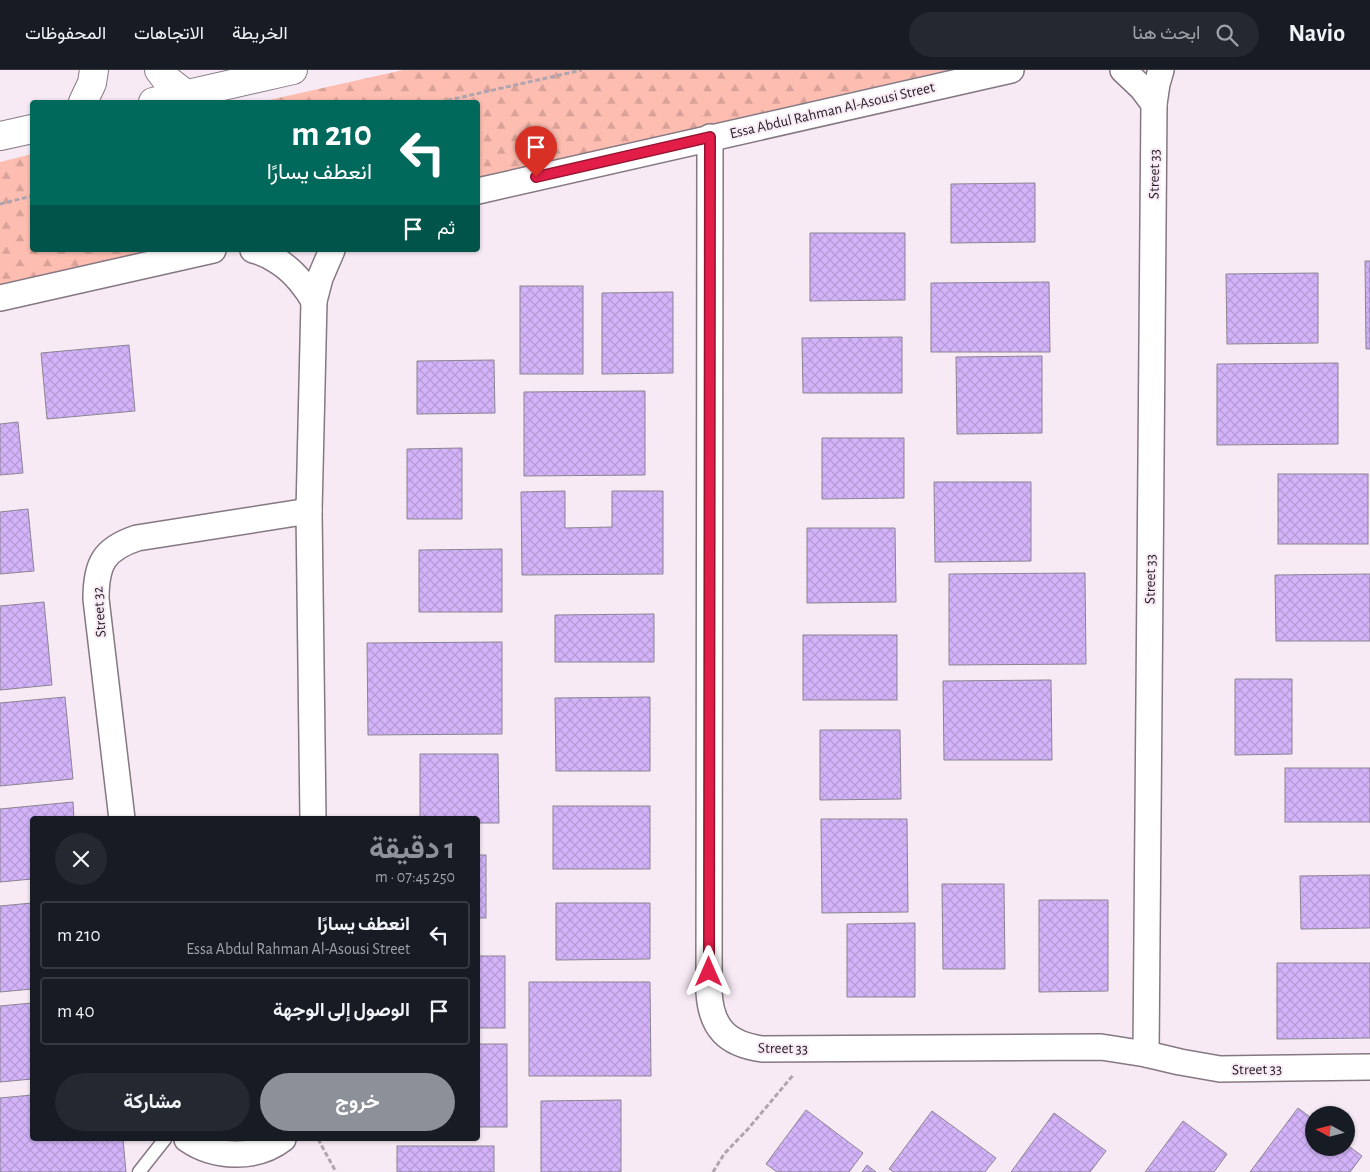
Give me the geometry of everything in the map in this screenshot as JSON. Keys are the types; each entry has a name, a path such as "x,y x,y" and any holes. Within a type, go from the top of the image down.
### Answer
{"main road":[{"path":"85,100 92,83 94,70"},
{"path":"159,70 165,78 187,95"},
{"path":"163,100 294,70"},
{"path":"0,136 30,129"}],"street":[{"name":"Essa Abdul Rahman Al-Asousi Street","path":"480,191 1011,70"},
{"path":"1123,70 1142,88 1154,104"},
{"name":"Street 33","path":"1146,1054 1154,104 1161,70"},
{"name":"Street 33","path":"710,137 710,1004 712,1013 721,1030 738,1043 762,1049 1080,1046 1101,1047 1146,1054 1220,1069 1370,1067"},
{"path":"0,298 204,252"},
{"path":"257,252 281,263 300,280 314,301"},
{"path":"313,816 309,511 314,301 320,278 331,252"},
{"name":"Street 32","path":"122,816 96,600 97,579 105,558 112,550 124,542 137,538 309,511"},
{"path":"190,1141 206,1150 249,1153 270,1148 280,1141"}],"lane":[{"path":"139,1172 163,1141"}],"path":[{"path":"449,100 582,70"},
{"path":"0,204 30,196"},
{"path":"713,1172 724,1154 748,1129 815,1048"},
{"path":"319,1141 336,1172"}],"green space":[{"path":"403,70 948,70 480,178 480,100 269,100"},
{"path":"30,154 30,252 156,252 0,288 0,162"}],"building":[{"path":"1035,183 1035,242 951,243 951,184"},
{"path":"810,233 905,233 905,300 810,301"},
{"path":"1365,261 1370,261 1370,349 1366,349"},
{"path":"1318,273 1318,343 1227,344 1226,274"},
{"path":"1049,282 1050,352 931,352 931,283"},
{"path":"520,286 583,286 583,374 520,374"},
{"path":"673,292 673,373 602,374 602,293"},
{"path":"902,337 902,393 803,393 802,338"},
{"path":"129,345 135,411 47,419 41,353"},
{"path":"1042,356 1042,433 957,434 956,357"},
{"path":"494,360 495,413 417,414 417,361"},
{"path":"1338,363 1338,444 1217,445 1217,364"},
{"path":"645,391 645,475 524,476 524,392"},
{"path":"18,422 23,473 0,475 0,424"},
{"path":"822,438 904,438 904,498 822,499"},
{"path":"462,448 462,519 407,519 407,449"},
{"path":"1278,474 1368,474 1368,544 1278,544"},
{"path":"934,482 1031,482 1031,561 935,562"},
{"path":"565,491 565,528 612,527 612,491 663,491 663,574 522,575 521,492"},
{"path":"28,509 34,571 0,574 0,512"},
{"path":"807,528 895,528 896,602 807,603"},
{"path":"502,549 502,612 419,612 419,550"},
{"path":"1085,573 1086,664 949,665 949,574"},
{"path":"1370,574 1370,641 1276,641 1275,575"},
{"path":"44,602 52,685 0,690 0,606"},
{"path":"654,614 654,662 555,662 555,615"},
{"path":"803,635 897,635 897,700 803,700"},
{"path":"502,642 502,734 368,735 367,643"},
{"path":"1235,679 1292,679 1292,754 1235,755"},
{"path":"1051,680 1052,760 944,760 943,681"},
{"path":"65,697 73,779 0,786 0,703"},
{"path":"650,697 650,771 556,771 555,698"},
{"path":"820,730 900,730 901,799 820,800"},
{"path":"420,754 498,754 499,823 480,823 480,816 420,816"},
{"path":"1285,768 1370,768 1370,822 1285,822"},
{"path":"73,802 74,816 30,816 30,879 0,882 0,809"},
{"path":"553,806 650,806 650,869 553,869"},
{"path":"821,819 907,819 908,912 822,913"},
{"path":"480,855 486,855 486,918 480,918"},
{"path":"1370,875 1370,928 1301,929 1300,876"},
{"path":"942,884 1004,884 1005,969 943,969"},
{"path":"1039,900 1108,900 1108,991 1039,992"},
{"path":"30,903 30,989 0,992 0,906"},
{"path":"556,903 650,903 650,959 556,960"},
{"path":"915,923 915,997 847,997 847,924"},
{"path":"480,956 505,956 505,1028 480,1028"},
{"path":"1277,963 1370,963 1370,1038 1277,1039"},
{"path":"529,982 650,982 651,1076 529,1076"},
{"path":"30,1003 30,1079 0,1082 0,1006"},
{"path":"480,1044 507,1044 507,1127 480,1127"},
{"path":"30,1095 30,1141 123,1141 126,1172 0,1172 0,1098"},
{"path":"621,1100 621,1172 541,1172 541,1101"},
{"path":"1298,1108 1305,1113 1305,1156 1355,1156 1355,1151 1362,1156 1350,1172 1250,1172"},
{"path":"806,1110 863,1153 849,1172 777,1172 766,1164"},
{"path":"932,1111 996,1158 985,1172 894,1172 889,1169"},
{"path":"1054,1113 1106,1151 1090,1172 1011,1172"},
{"path":"1183,1121 1227,1154 1214,1172 1145,1172"},
{"path":"397,1146 494,1146 494,1172 397,1172"},
{"path":"867,1165 876,1172 862,1172"}],"route":[{"path":"536,177 710,137 709,972"}]}
